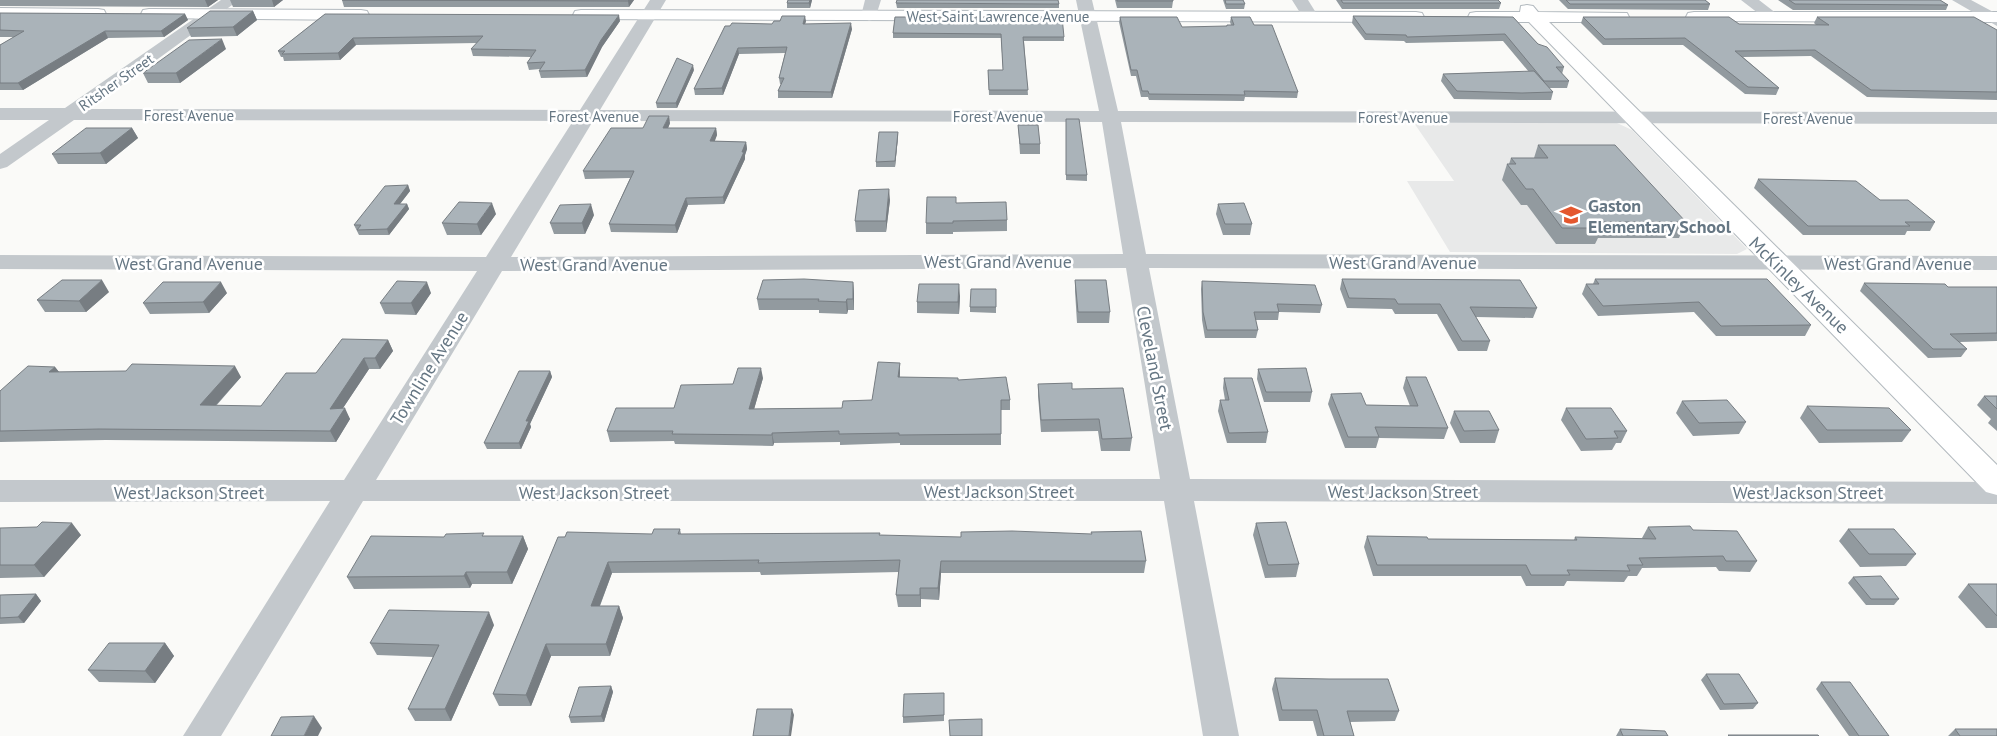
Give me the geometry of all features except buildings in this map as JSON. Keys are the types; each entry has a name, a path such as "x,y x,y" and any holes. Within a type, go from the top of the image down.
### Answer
{"street":[{"name":"Ritsher Street","path":"0,163 231,0"},
{"path":"1300,0 1310,16"},
{"name":"McKinley Avenue","path":"1517,0 1776,263 1875,358 1997,484"},
{"path":"1750,0 1773,17"},
{"path":"1960,0 1994,18"},
{"name":"West Saint Lawrence Avenue","path":"560,15 654,7 1086,8 1310,16 1437,17"},
{"name":"Townline Avenue","path":"201,736 654,7"},
{"name":"Cleveland Street","path":"1086,8 1110,116 1134,260 1178,490 1221,736"},
{"path":"0,13 115,14"},
{"path":"134,14 380,15"},
{"path":"1456,17 1634,18"},
{"path":"1674,17 1994,18"},
{"name":"Forest Avenue","path":"0,114 1997,118"},
{"name":"West Grand Avenue","path":"0,262 493,264 1134,260 1997,263"},
{"name":"West Jackson Street","path":"0,491 1178,490 1997,493"}],"shaded area":[{"name":"Gaston Elementary School","path":"1414,123 1617,123 1632,130 1747,249 1737,254 1450,252 1407,181 1454,181"}],"place":[{"name":"Gaston Elementary School","path":"1571,215"}]}
